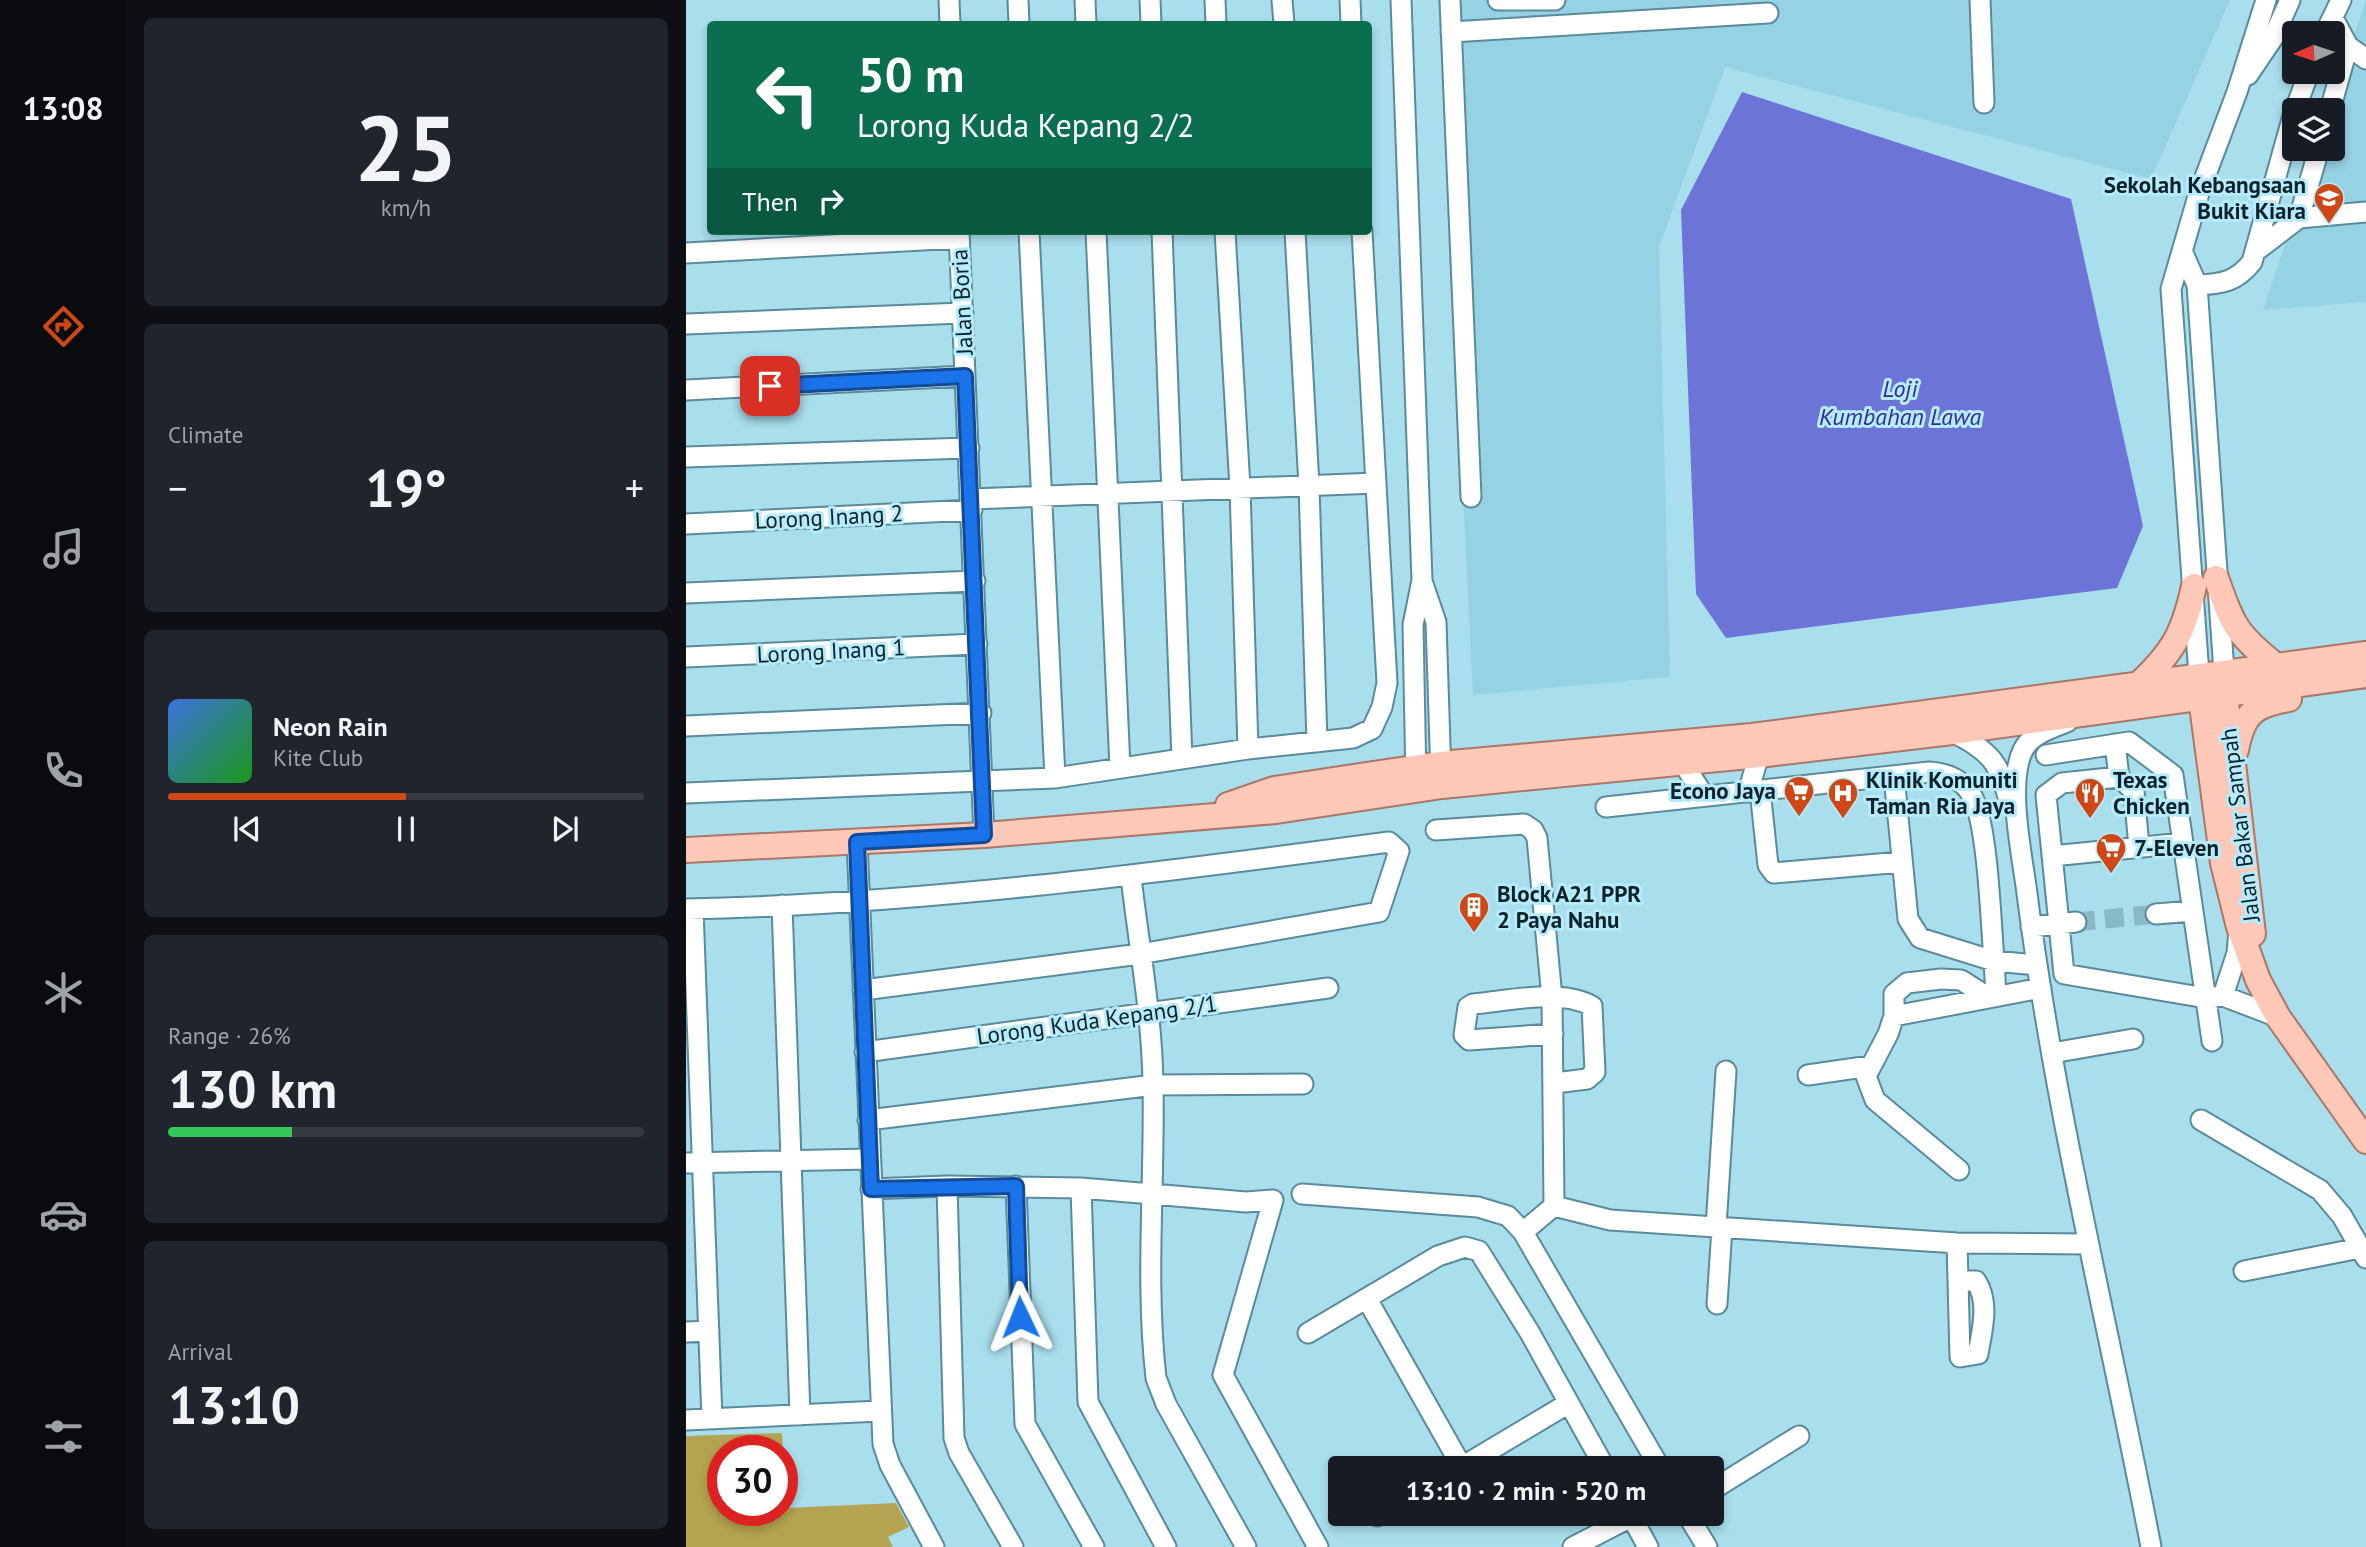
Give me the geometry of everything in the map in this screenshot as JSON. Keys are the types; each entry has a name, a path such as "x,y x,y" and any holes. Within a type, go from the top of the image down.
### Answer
{"main road":[{"path":"2205,582 2245,641 2274,665"},
{"path":"2140,683 2176,645 2205,582"},
{"path":"1441,775 1683,763 1952,732 2163,704 2274,665 2366,654"},
{"path":"686,850 984,835 1201,814 1274,789 1416,779 2140,683 2212,685 2366,675"},
{"name":"Jalan Bakar Sampah","path":"2212,685 2221,759 2253,925 2252,956"},
{"path":"2163,704 2185,721 2221,759 2239,730 2261,704 2366,687"},
{"name":"Jalan Bakar Sampah","path":"2221,759 2223,863 2239,927 2252,956 2258,979 2278,1017 2366,1141"}],"street":[{"path":"948,0 950,21"},
{"path":"1018,0 1019,21"},
{"path":"1085,0 1086,21"},
{"path":"1150,0 1151,21"},
{"path":"1215,0 1216,21"},
{"path":"1282,0 1284,21"},
{"path":"1350,0 1351,21"},
{"path":"1401,0 1422,580 1413,625 1416,779"},
{"path":"1450,0 1471,497"},
{"path":"1498,0 1555,0"},
{"path":"1980,0 1984,103"},
{"path":"2205,582 2171,289 2199,193 2237,92 2266,0"},
{"path":"2237,92 2273,38 2290,0"},
{"path":"2331,21 2341,0"},
{"path":"1451,32 1768,13"},
{"path":"2345,43 2366,59"},
{"path":"2333,98 2348,46"},
{"path":"2197,285 2218,285 2241,276 2256,251 2282,158"},
{"path":"2299,218 2316,161"},
{"path":"2256,251 2299,218 2366,212"},
{"path":"686,253 945,235"},
{"name":"Jalan Boria","path":"959,235 984,782 984,835"},
{"path":"1029,235 1055,778"},
{"path":"1096,235 1120,768"},
{"path":"1162,235 1182,759"},
{"path":"1225,235 1240,488 1248,750"},
{"path":"1295,235 1309,486 1317,742"},
{"path":"686,793 1055,778 1364,735 1376,722 1386,694 1362,235"},
{"path":"2183,253 2197,285 2205,582 2212,685"},
{"path":"686,324 963,313"},
{"path":"686,390 965,376"},
{"path":"686,457 969,448"},
{"name":"Lorong Inang 2","path":"686,524 971,504 1041,496 1376,483"},
{"path":"1422,580 1436,622 1441,775"},
{"path":"686,593 975,581"},
{"name":"Lorong Inang 1","path":"686,657 977,644"},
{"path":"686,726 981,713"},
{"path":"2088,713 2042,732 2023,750 2017,797 2031,927 2052,1053 2088,1244 2151,1547"},
{"path":"1952,732 1972,742 1995,760 2003,775 2022,854"},
{"path":"2046,755 2129,742 2173,775 2193,911 2214,997 2212,1041"},
{"path":"2115,744 2119,777 2134,791 2139,847"},
{"path":"1759,755 1754,791 1768,865 1773,873 1902,862"},
{"path":"1683,763 1704,796"},
{"path":"1606,807 1940,772 1963,784 1974,799 1980,825 1994,961 1991,996"},
{"path":"1894,776 1908,919 1913,931 1920,938 1994,961 2037,965"},
{"path":"2119,777 2062,783 2046,795 2052,856 2067,923 2064,974 2214,997 2278,1017"},
{"path":"1436,830 1524,824 1533,830 1537,838 1552,998 1555,1083 1554,1206 1523,1232"},
{"path":"857,842 883,1444 890,1465 934,1547"},
{"path":"712,1419 706,1245 694,1163 690,909 859,901 1131,877 1389,842 1399,851 1379,912 1140,954 863,989"},
{"path":"2052,856 2183,843"},
{"path":"1131,877 1150,1013 1154,1085 1150,1194 1154,1360 1160,1392 1246,1547"},
{"path":"782,905 800,1415"},
{"path":"2156,914 2193,911"},
{"path":"2031,927 2067,923"},
{"path":"2214,997 2237,953 2239,927"},
{"path":"1959,1170 1875,1100 1866,1076 1882,1050 1894,1016 1894,994 1907,983 1961,980 1991,996"},
{"name":"Lorong Kuda Kepang 2/1","path":"865,1052 1328,988"},
{"path":"1894,1016 2041,988"},
{"path":"1553,1034 1469,1040 1464,1035 1468,1007 1473,1004 1552,998 1580,1000 1592,1006 1595,1072 1587,1079 1555,1083"},
{"path":"2052,1053 2133,1039"},
{"path":"1808,1075 1870,1066"},
{"path":"1717,1304 1726,1071"},
{"path":"868,1120 1154,1085 1304,1084"},
{"path":"2201,1120 2320,1190 2342,1216 2363,1253 2244,1271"},
{"path":"694,1163 870,1159"},
{"path":"947,1186 954,1438 959,1453 1013,1547"},
{"path":"871,1189 1016,1186 1081,1188 1246,1202 1273,1200 1223,1374 1316,1546"},
{"path":"1016,1186 1025,1424 1094,1547"},
{"path":"1081,1188 1088,1402 1166,1547"},
{"path":"1302,1194 1478,1207 1508,1216 1523,1232 1653,1456"},
{"path":"1554,1206 1610,1220 1719,1228 1957,1243 2088,1244"},
{"path":"1957,1243 1959,1281"},
{"path":"686,1246 706,1245"},
{"path":"1308,1333 1438,1256 1465,1247 1479,1251 1598,1456"},
{"path":"1367,1298 1455,1456"},
{"path":"686,1332 709,1331"},
{"path":"1480,1456 1569,1403"},
{"path":"686,1420 880,1411"},
{"path":"1724,1483 1799,1436"},
{"path":"1573,1547 1611,1526"},
{"path":"1637,1526 1648,1547"},
{"path":"1695,1526 1707,1547"}],"shaded area":[{"path":"1438,0 2230,0 2151,179 1725,67 1659,247 1670,677 1473,695"},
{"name":"Sekolah Kebangsaan Bukit Kiara","path":"2366,0 2366,302 2263,310 2313,161 2345,161 2345,98 2333,98 2338,84 2345,84 2345,62"},
{"path":"782,1433 782,1435 718,1435"},
{"path":"707,1435 707,1526 798,1526 798,1507 896,1503 909,1527 888,1537 893,1547 686,1547 686,1436"}],"water":[{"name":"Loji Kumbahan Lawa","path":"1742,92 2071,199 2143,526 2117,588 1726,638 1696,594 1681,210"}],"tunnel":[{"path":"2076,922 2156,914"}],"place":[{"name":"Sekolah Kebangsaan Bukit Kiara","path":"2329,225"},
{"name":"Econo Jaya","path":"1799,818"},
{"name":"Klinik Komuniti Taman Ria Jaya","path":"1843,820"},
{"name":"Texas Chicken","path":"2090,820"},
{"name":"7-Eleven","path":"2111,875"},
{"name":"Block A21 PPR 2 Paya Nahu","path":"1474,934"}],"route":[{"path":"770,386 965,376 984,782 984,835 857,842 871,1189 1016,1186 1020,1317"}]}
